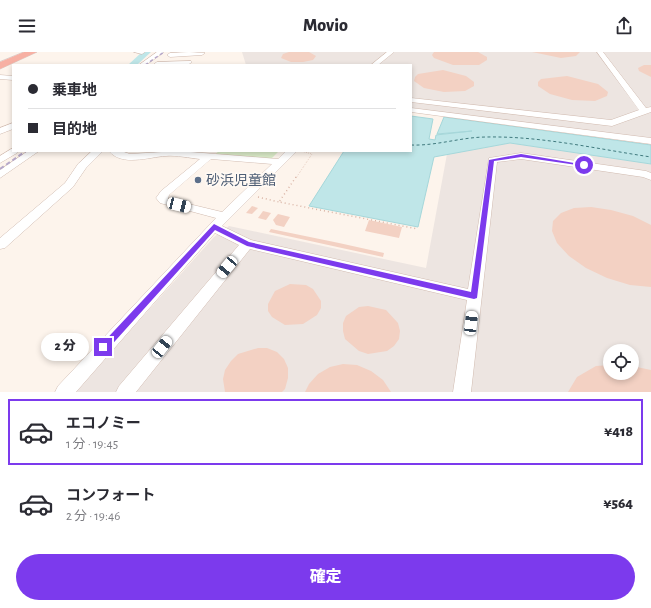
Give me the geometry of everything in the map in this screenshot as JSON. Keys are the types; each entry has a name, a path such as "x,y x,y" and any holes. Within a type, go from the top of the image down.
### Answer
{"highway":[{"path":"0,66 32,52"}],"street":[{"path":"136,52 142,52"},
{"path":"153,52 161,52"},
{"path":"143,64 161,52"},
{"path":"412,100 612,123 648,110 600,52"},
{"path":"158,64 171,53 202,55 189,58 189,64"},
{"path":"376,64 394,53"},
{"path":"386,64 394,53"},
{"path":"0,77 12,78"},
{"path":"412,110 649,140"},
{"path":"0,131 12,126"},
{"path":"0,160 12,152"},
{"path":"0,175 33,152"},
{"path":"3,238 32,219 69,186 82,166 97,152"},
{"path":"116,152 123,156 130,157 167,153 281,162"},
{"path":"64,392 155,290 224,216 291,152"},
{"path":"209,156 165,193 162,198 164,201 224,216"},
{"path":"462,392 492,160 521,156 646,174 651,177"},
{"path":"214,227 247,244 474,296"},
{"path":"125,392 247,244"}],"path":[{"path":"280,202 312,154 303,152"},
{"path":"258,197 418,229"}],"shaded area":[{"path":"242,52 651,52 651,138 412,109 412,64 246,64"},
{"path":"510,143 651,164 651,392 75,392 214,237 229,226 426,268 447,154"}],"green space":[{"path":"218,152 278,152 269,161 212,157"}],"water":[{"path":"412,116 433,119 429,139 435,140 436,135 472,131 437,134 444,117 651,145 651,164 510,143 434,157 418,227 309,206 343,152 412,152"}],"building":[{"path":"289,52 309,52 316,56 313,60 303,62 291,62 281,58 283,54"},
{"path":"434,52 478,52 487,57 487,60 479,65 453,65 434,58 432,55"},
{"path":"532,52 580,52 576,56 561,58"},
{"path":"644,65 651,65 651,77 639,71 638,68"},
{"path":"443,70 466,76 474,82 474,86 465,91 444,92 424,88 414,81 418,74"},
{"path":"567,76 598,84 608,92 607,96 595,101 572,100 550,94 538,86 538,82 541,79"},
{"path":"252,206 258,208 252,214 246,213"},
{"path":"591,207 611,210 633,216 651,225 651,287 630,285 607,278 586,268 569,256 557,243 552,231 553,221 561,213 574,208"},
{"path":"263,211 271,213 266,220 258,218"},
{"path":"278,214 290,217 284,227 276,225 273,220"},
{"path":"369,220 402,227 399,238 365,231"},
{"path":"271,229 384,253 383,257 269,232"},
{"path":"290,284 306,285 313,289 321,301 321,308 317,315 303,324 285,325 272,317 268,311 268,304 275,291"},
{"path":"368,306 386,310 398,323 400,331 399,339 394,346 387,351 368,354 359,351 345,339 343,323 346,316 359,307"},
{"path":"258,348 267,348 277,352 284,359 288,368 288,378 285,389 282,392 225,392 223,379 225,370 231,361 238,354"},
{"path":"343,364 357,365 371,371 383,380 391,392 305,392 309,384 318,374 330,367"},
{"path":"596,366 603,366 603,380 639,380 639,367 651,370 651,392 568,392 577,377"}],"waterway":[{"path":"133,64 147,52"}],"ferry route":[{"path":"412,145 430,144 477,137 508,137 549,141 651,157"}],"railway":[{"path":"146,64 164,52"},
{"path":"0,169 25,152"}],"place":[{"name":"砂浜児童館","path":"198,180"}],"route":[{"path":"103,347 214,227 247,244 474,296 492,160 521,156 584,165"}]}
